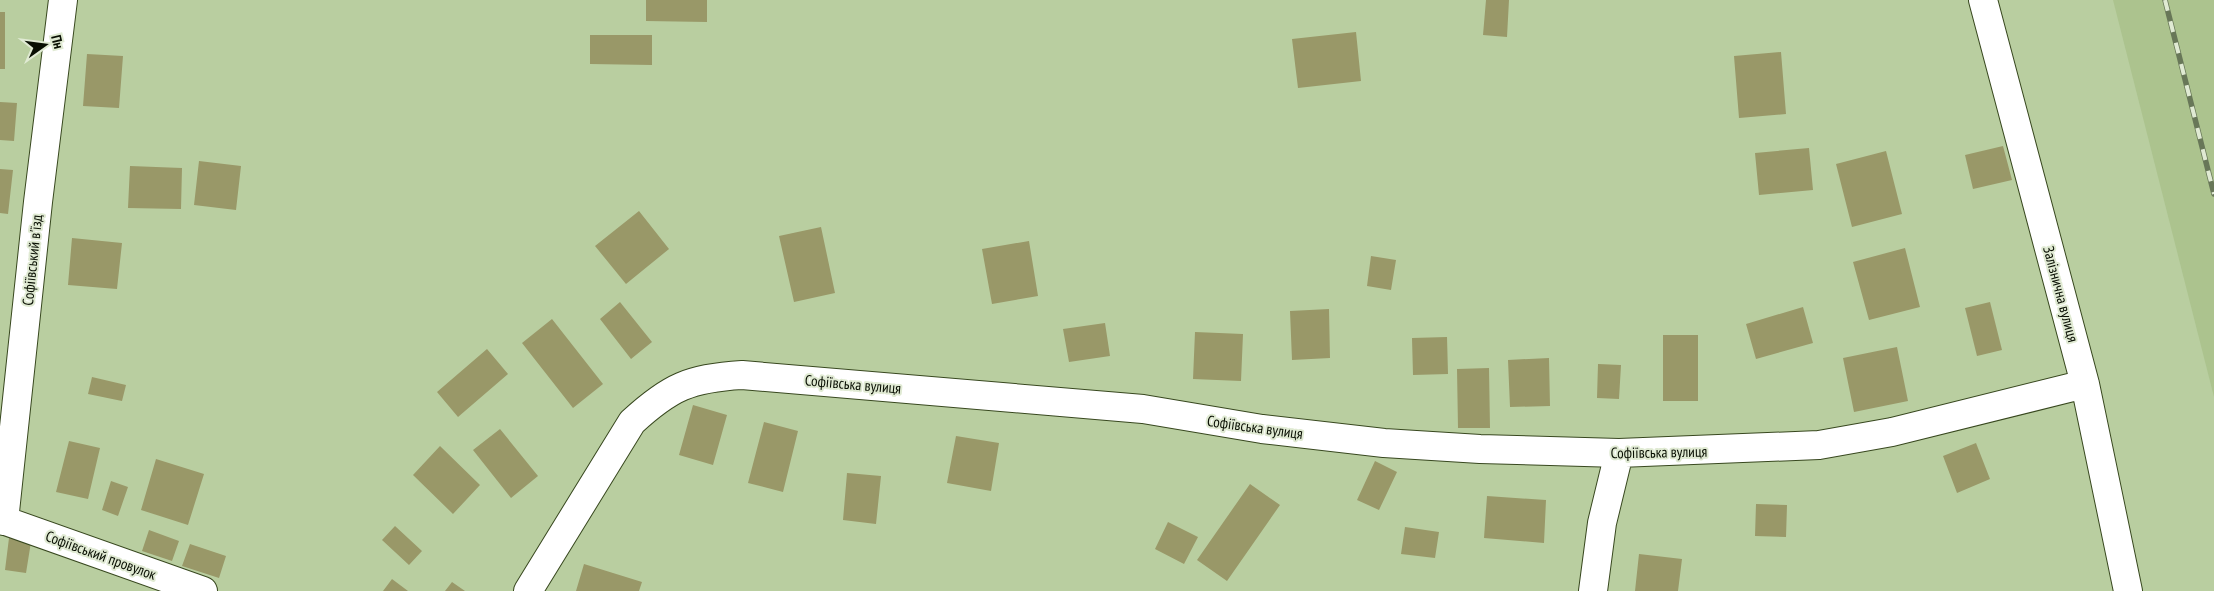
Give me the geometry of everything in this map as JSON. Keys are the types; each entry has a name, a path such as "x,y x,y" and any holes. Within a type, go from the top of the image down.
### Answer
{"street":[{"name":"Софіївський в'їзд","path":"2,520 63,0"},
{"name":"Залізнична вулиця","path":"1983,0 2085,384 2128,591"},
{"name":"Софіївська вулиця","path":"528,591 632,422 654,402 675,388 698,380 718,376 752,375 1143,409 1262,429 1384,443 1480,449 1619,453 1819,446 1892,432 2085,384"},
{"path":"1593,591 1602,524 1619,453"},
{"name":"Софіївський провулок","path":"2,520 203,591"}],"shaded area":[{"path":"2113,0 2214,0 2214,397"}],"building":[{"path":"646,0 707,0 707,22 646,21"},
{"path":"1486,0 1509,0 1507,37 1483,35"},
{"path":"0,12 5,12 5,69 0,69"},
{"path":"1356,32 1361,81 1298,88 1292,39"},
{"path":"590,35 652,35 652,65 590,64"},
{"path":"1781,52 1786,114 1739,118 1734,56"},
{"path":"87,54 123,56 119,108 83,106"},
{"path":"0,102 17,103 14,141 0,140"},
{"path":"2003,146 2012,180 1973,189 1965,155"},
{"path":"1809,148 1813,190 1759,195 1755,153"},
{"path":"1886,151 1902,214 1852,227 1836,164"},
{"path":"199,161 241,166 236,210 194,205"},
{"path":"130,166 182,168 181,209 128,208"},
{"path":"0,169 13,170 8,214 0,213"},
{"path":"639,211 669,249 626,284 595,246"},
{"path":"821,227 835,293 794,302 779,236"},
{"path":"72,238 122,243 117,289 68,285"},
{"path":"1029,241 1038,296 992,304 982,249"},
{"path":"1905,248 1920,307 1869,320 1853,262"},
{"path":"1371,256 1396,260 1391,290 1367,286"},
{"path":"620,302 652,342 631,359 600,319"},
{"path":"1990,302 2002,350 1977,356 1965,308"},
{"path":"1803,307 1813,343 1756,359 1746,324"},
{"path":"1329,309 1330,358 1292,360 1290,311"},
{"path":"552,319 603,384 573,408 522,343"},
{"path":"1105,323 1110,356 1069,362 1063,329"},
{"path":"1195,332 1243,334 1241,381 1193,379"},
{"path":"1663,335 1698,335 1698,401 1663,401"},
{"path":"1447,337 1448,374 1413,375 1412,338"},
{"path":"1897,347 1908,401 1854,412 1843,358"},
{"path":"487,349 508,374 458,417 437,392"},
{"path":"1549,358 1550,406 1510,407 1508,360"},
{"path":"1598,364 1621,365 1619,399 1597,398"},
{"path":"1489,368 1490,428 1458,428 1457,369"},
{"path":"92,377 126,385 122,401 88,394"},
{"path":"693,405 727,415 713,465 679,455"},
{"path":"764,422 798,431 783,492 748,483"},
{"path":"500,429 538,476 511,498 473,450"},
{"path":"956,436 999,443 991,491 947,483"},
{"path":"69,441 100,448 88,499 56,492"},
{"path":"1976,443 1990,479 1957,493 1943,456"},
{"path":"440,446 480,485 453,514 413,475"},
{"path":"156,459 204,474 188,525 141,510"},
{"path":"1375,461 1397,472 1379,510 1357,500"},
{"path":"847,473 881,476 876,524 843,520"},
{"path":"111,481 128,487 118,516 102,510"},
{"path":"1250,484 1280,505 1227,581 1197,560"},
{"path":"1487,496 1546,500 1544,543 1484,538"},
{"path":"1756,504 1787,505 1786,537 1755,536"},
{"path":"1168,522 1198,537 1184,564 1155,549"},
{"path":"395,526 422,551 409,565 382,540"},
{"path":"1405,527 1439,532 1435,558 1401,554"},
{"path":"149,530 179,541 172,561 142,551"},
{"path":"9,538 31,542 26,573 5,570"},
{"path":"190,544 226,556 219,578 182,566"},
{"path":"1639,554 1682,559 1678,591 1635,591"},
{"path":"584,564 642,582 639,591 576,591"},
{"path":"392,579 408,591 383,591"},
{"path":"452,582 465,591 445,591"}],"railway":[{"path":"2165,0 2214,194"}]}
